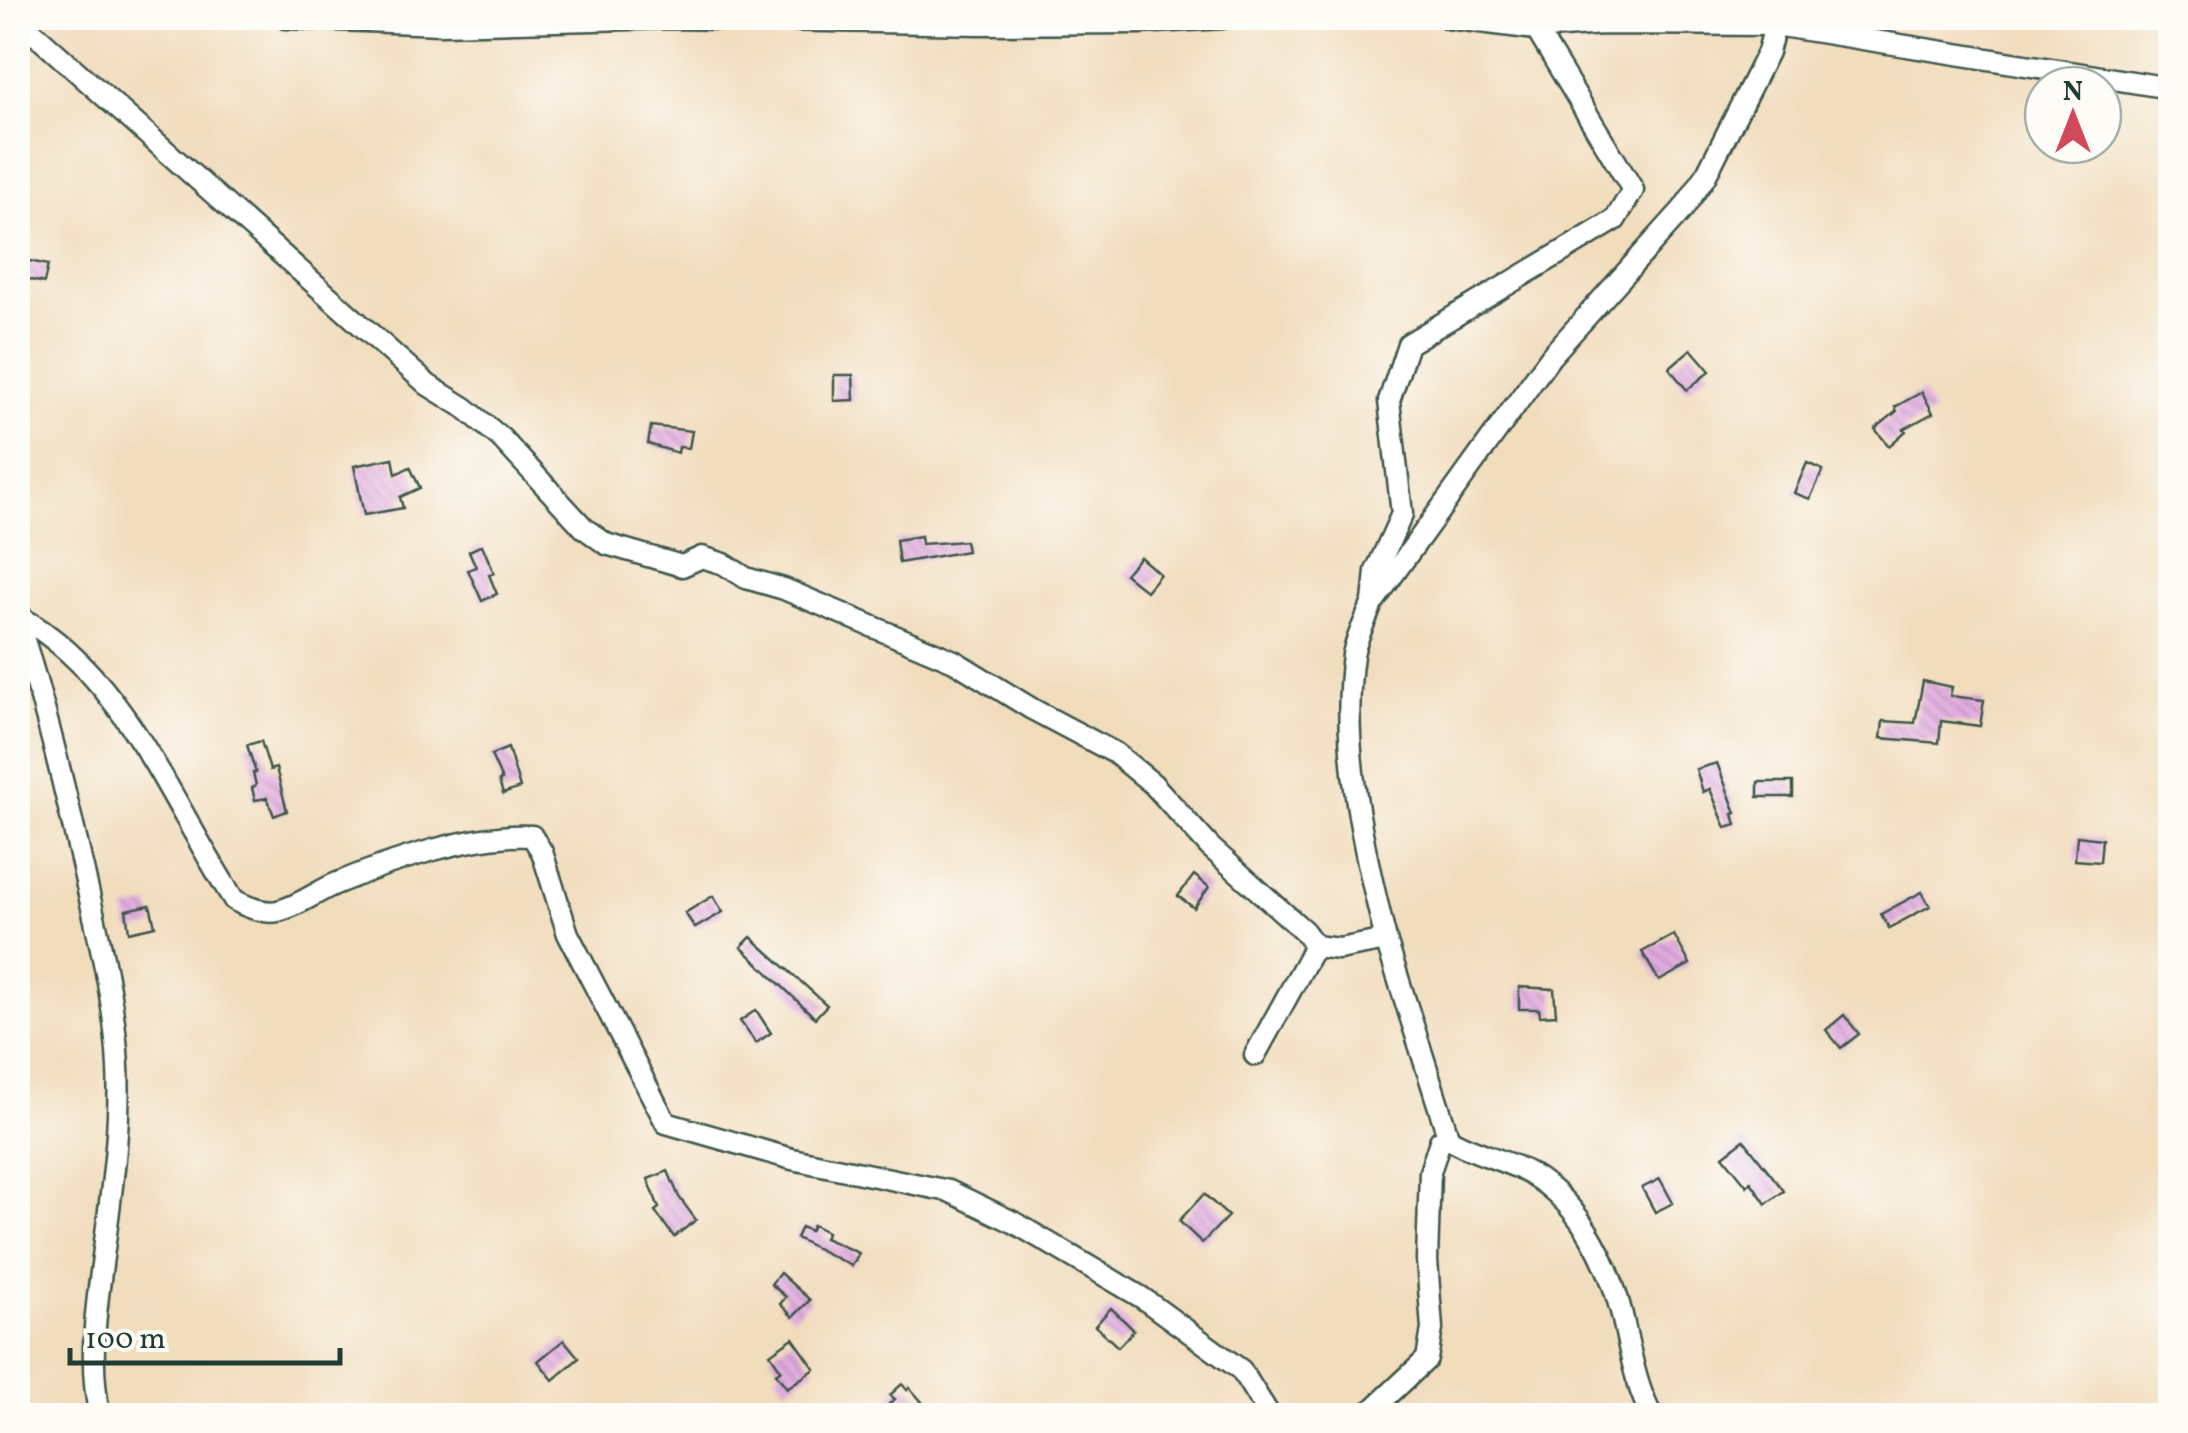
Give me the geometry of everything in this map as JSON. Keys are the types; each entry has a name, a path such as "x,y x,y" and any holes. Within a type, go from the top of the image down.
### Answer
{"street":[{"path":"286,18 441,24 671,18 1140,23 1223,18"},
{"path":"1448,18 1536,29 1776,21 2170,88"},
{"path":"18,19 428,385 465,408 501,438 595,536 626,552 670,564 682,566 702,557 724,564 746,578 784,589 954,661 1115,753 1153,784 1210,847 1304,931 1315,946 1338,950 1386,940"},
{"path":"1372,604 1551,356 1682,209 1705,177 1768,52 1776,21"},
{"path":"1449,1139 1386,940 1359,821 1350,712 1354,652 1372,604 1376,571 1402,514 1389,402 1408,344 1615,220 1633,190 1536,29"},
{"path":"18,619 36,674 86,884 118,1066 116,1147 96,1313 94,1371 100,1416"},
{"path":"18,619 45,630 132,725 234,900 252,909 275,912 364,873 426,852 532,836 542,852 576,951 666,1123 792,1160 948,1191 1015,1222 1141,1297 1241,1370 1270,1416"},
{"path":"1254,1055 1315,946"},
{"path":"1366,1416 1422,1368 1426,1359 1432,1329 1427,1260 1430,1172 1440,1140 1449,1139 1522,1170 1569,1206 1600,1252 1613,1282 1652,1416"}],"building":[{"path":"20,259 48,265 44,283 18,277"},
{"path":"1691,349 1710,371 1687,390 1669,368"},
{"path":"834,375 853,375 854,400 834,401"},
{"path":"1922,392 1933,413 1904,429 1889,446 1875,429 1897,411 1895,407"},
{"path":"651,426 692,431 689,448 679,447 678,453 648,444"},
{"path":"393,458 396,474 410,467 420,488 400,497 403,508 364,515 354,466"},
{"path":"1807,463 1823,470 1810,499 1794,493"},
{"path":"921,536 922,544 965,541 967,551 899,563 896,540"},
{"path":"482,545 494,573 489,575 497,594 482,601 468,570 476,567 469,551"},
{"path":"1140,557 1160,574 1146,591 1125,574"},
{"path":"1923,681 1952,687 1950,696 1984,700 1980,726 1941,721 1939,743 1881,738 1883,721 1915,723"},
{"path":"261,741 270,770 276,768 287,811 274,816 267,798 255,800 252,788 256,785 256,773 247,745"},
{"path":"508,748 520,788 503,794 499,781 502,780 491,755"},
{"path":"1717,763 1736,813 1736,825 1726,828 1710,789 1703,792 1696,769"},
{"path":"1758,782 1793,782 1793,797 1758,797"},
{"path":"2077,836 2102,839 2100,862 2075,860"},
{"path":"1194,875 1209,887 1194,908 1178,896"},
{"path":"1922,892 1930,906 1889,928 1881,914"},
{"path":"713,896 723,912 695,928 685,913"},
{"path":"150,905 155,926 129,932 126,910"},
{"path":"1674,935 1690,964 1659,981 1642,952"},
{"path":"751,937 827,1005 815,1018 741,947"},
{"path":"1519,987 1554,989 1556,1015 1540,1016 1539,1009 1519,1009"},
{"path":"756,1010 771,1033 756,1043 740,1021"},
{"path":"1844,1015 1859,1034 1841,1048 1826,1030"},
{"path":"1744,1140 1784,1191 1766,1204 1751,1182 1747,1186 1723,1156"},
{"path":"668,1171 679,1197 696,1220 674,1237 655,1211 659,1208 648,1179"},
{"path":"1660,1179 1673,1203 1655,1212 1642,1188"},
{"path":"1204,1194 1228,1216 1202,1243 1179,1221"},
{"path":"813,1225 827,1232 824,1238 859,1253 852,1266 796,1238 801,1227 810,1231"},
{"path":"780,1273 810,1300 793,1317 780,1304 786,1297 771,1284"},
{"path":"1111,1308 1134,1330 1118,1347 1095,1326"},
{"path":"793,1338 815,1369 787,1388 776,1374 781,1370 770,1354"},
{"path":"564,1340 579,1358 553,1380 538,1361"},
{"path":"902,1384 922,1402 906,1416 899,1416 889,1404 895,1399 890,1395"}]}
